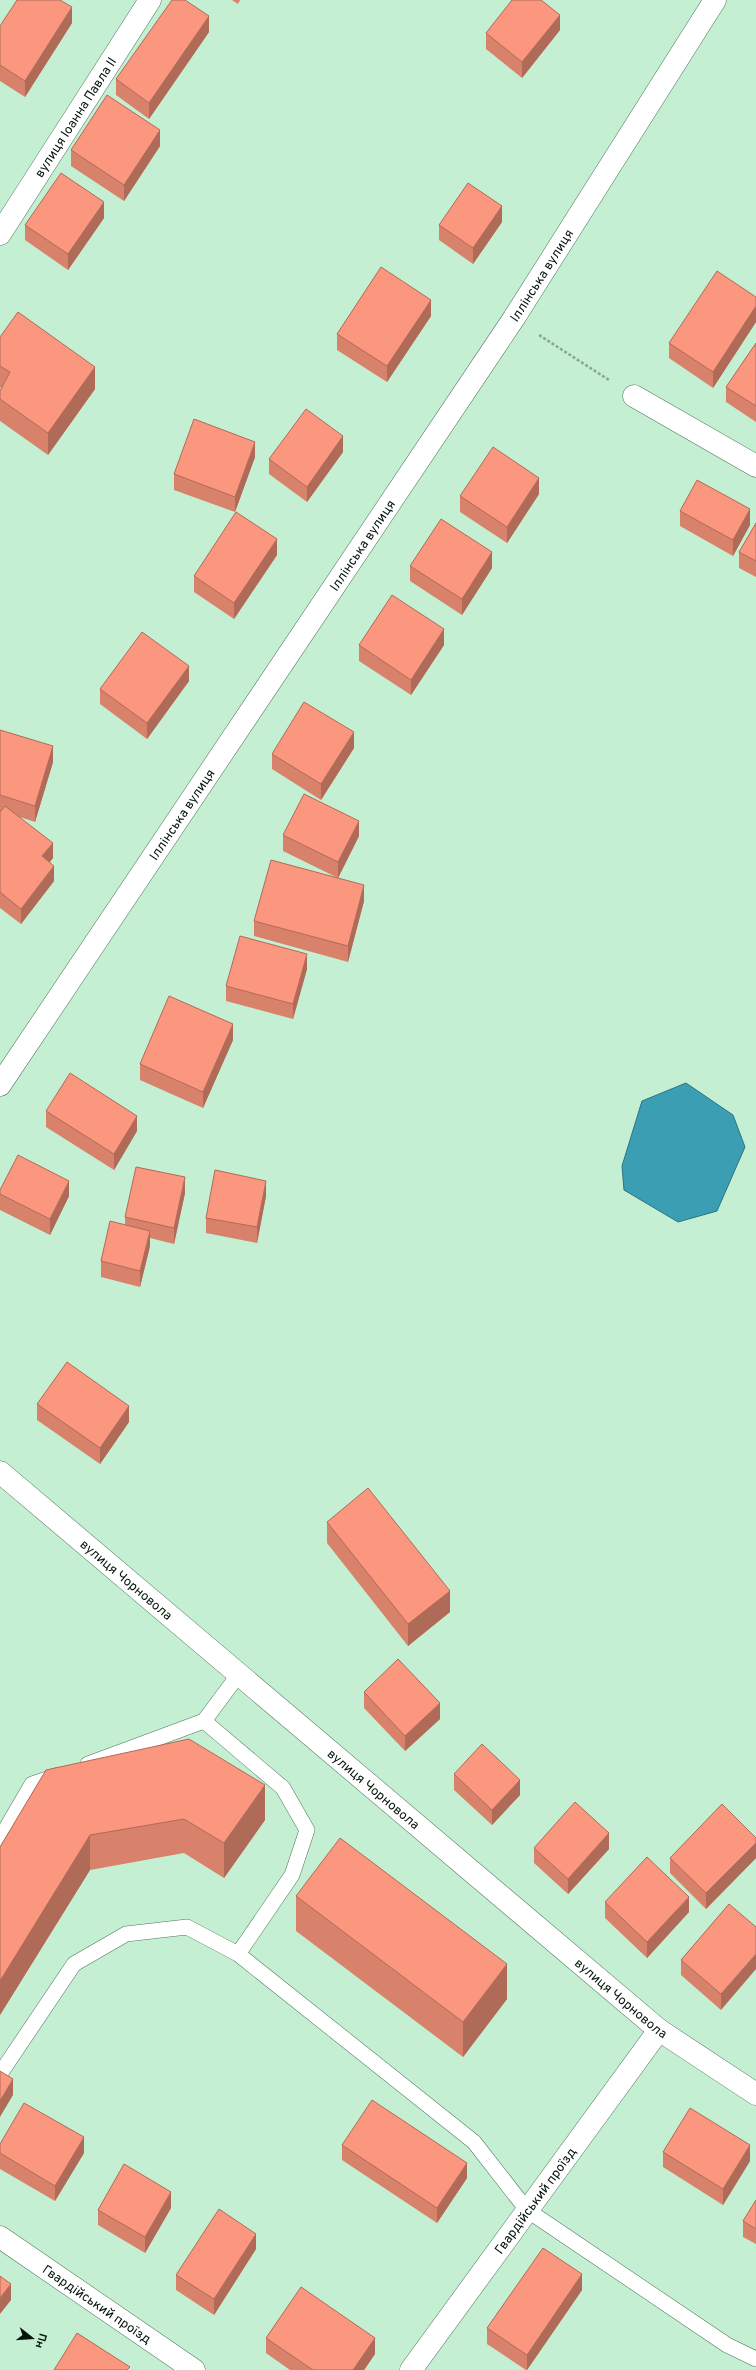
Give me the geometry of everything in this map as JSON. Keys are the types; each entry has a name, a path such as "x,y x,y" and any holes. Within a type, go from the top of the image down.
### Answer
{"main road":[{"name":"вулиця Іоанна Павла II","path":"0,234 150,0"},
{"name":"Іллінська вулиця","path":"0,1085 514,318 715,0"},
{"path":"634,396 756,466"},
{"name":"вулиця Чорновола","path":"0,1472 659,2030 756,2094"},
{"name":"Гвардійський проїзд","path":"411,2370 659,2030"},
{"name":"Гвардійський проїзд","path":"0,2237 194,2370"}],"lane":[{"path":"0,1839 32,1784 204,1721 239,1674"},
{"path":"204,1721 284,1788 307,1830 292,1875 238,1954"},
{"path":"0,2070 2,2071 74,1964 126,1934 187,1927 238,1954 474,2142 527,2210 727,2345 756,2359"}],"path":[{"path":"542,337 604,377"}],"water":[{"path":"686,1083 733,1115 745,1147 717,1211 678,1222 624,1190 622,1166 642,1101"}],"building":[{"path":"17,0 60,0 72,7 25,81 0,65 0,26"},
{"path":"172,0 185,0 209,16 149,103 116,79"},
{"path":"512,0 541,0 560,15 522,62 486,33"},
{"path":"107,95 160,130 124,185 71,150"},
{"path":"61,173 104,202 68,254 25,225"},
{"path":"468,183 502,206 473,248 439,225"},
{"path":"381,267 431,300 387,366 337,334"},
{"path":"717,271 756,297 756,306 713,372 669,343"},
{"path":"18,312 95,367 48,433 0,399 0,391 10,372 0,366 0,337"},
{"path":"756,343 756,406 726,387"},
{"path":"306,409 343,436 307,487 269,459"},
{"path":"194,419 255,442 235,497 174,474"},
{"path":"493,447 539,478 507,527 460,496"},
{"path":"697,480 750,509 733,540 680,511"},
{"path":"236,512 277,539 234,603 194,576"},
{"path":"441,519 492,552 462,599 410,566"},
{"path":"756,523 756,561 739,552"},
{"path":"392,595 444,629 411,680 359,645"},
{"path":"142,632 189,666 147,723 100,689"},
{"path":"304,702 354,732 321,784 272,754"},
{"path":"0,730 53,746 35,806 0,795"},
{"path":"304,794 359,821 338,862 283,835"},
{"path":"5,806 53,843 42,856 54,866 21,909 0,892 0,812"},
{"path":"271,860 364,885 348,946 254,921"},
{"path":"240,936 307,954 293,1004 226,986"},
{"path":"169,996 233,1024 203,1092 140,1064"},
{"path":"70,1073 137,1116 114,1154 46,1111"},
{"path":"18,1155 69,1181 50,1219 0,1194 0,1190"},
{"path":"136,1167 185,1177 174,1228 125,1217"},
{"path":"215,1170 266,1181 257,1227 206,1218"},
{"path":"110,1221 150,1231 140,1271 101,1261"},
{"path":"67,1362 129,1406 100,1448 37,1404"},
{"path":"368,1488 450,1591 408,1624 327,1522"},
{"path":"398,1659 440,1703 405,1736 364,1692"},
{"path":"189,1739 265,1785 224,1843 184,1819 90,1835 0,1981 0,1847 46,1770"},
{"path":"482,1744 520,1780 492,1810 454,1774"},
{"path":"575,1802 609,1833 568,1879 534,1848"},
{"path":"722,1804 756,1838 756,1843 706,1893 670,1858"},
{"path":"340,1838 507,1964 463,2022 296,1896"},
{"path":"647,1857 689,1897 647,1942 605,1902"},
{"path":"729,1904 756,1927 756,1954 721,1994 681,1960"},
{"path":"0,2071 13,2079 0,2101"},
{"path":"372,2100 467,2163 437,2208 342,2145"},
{"path":"24,2103 84,2137 55,2186 0,2153 0,2144"},
{"path":"690,2108 750,2145 723,2189 663,2152"},
{"path":"124,2164 171,2192 145,2237 98,2210"},
{"path":"756,2200 756,2229 743,2221"},
{"path":"219,2209 256,2234 214,2299 176,2275"},
{"path":"543,2248 582,2274 527,2355 487,2328"},
{"path":"0,2276 11,2284 0,2298"},
{"path":"301,2287 375,2338 353,2370 313,2370 266,2338"},
{"path":"77,2333 130,2367 127,2370 54,2370"}]}
